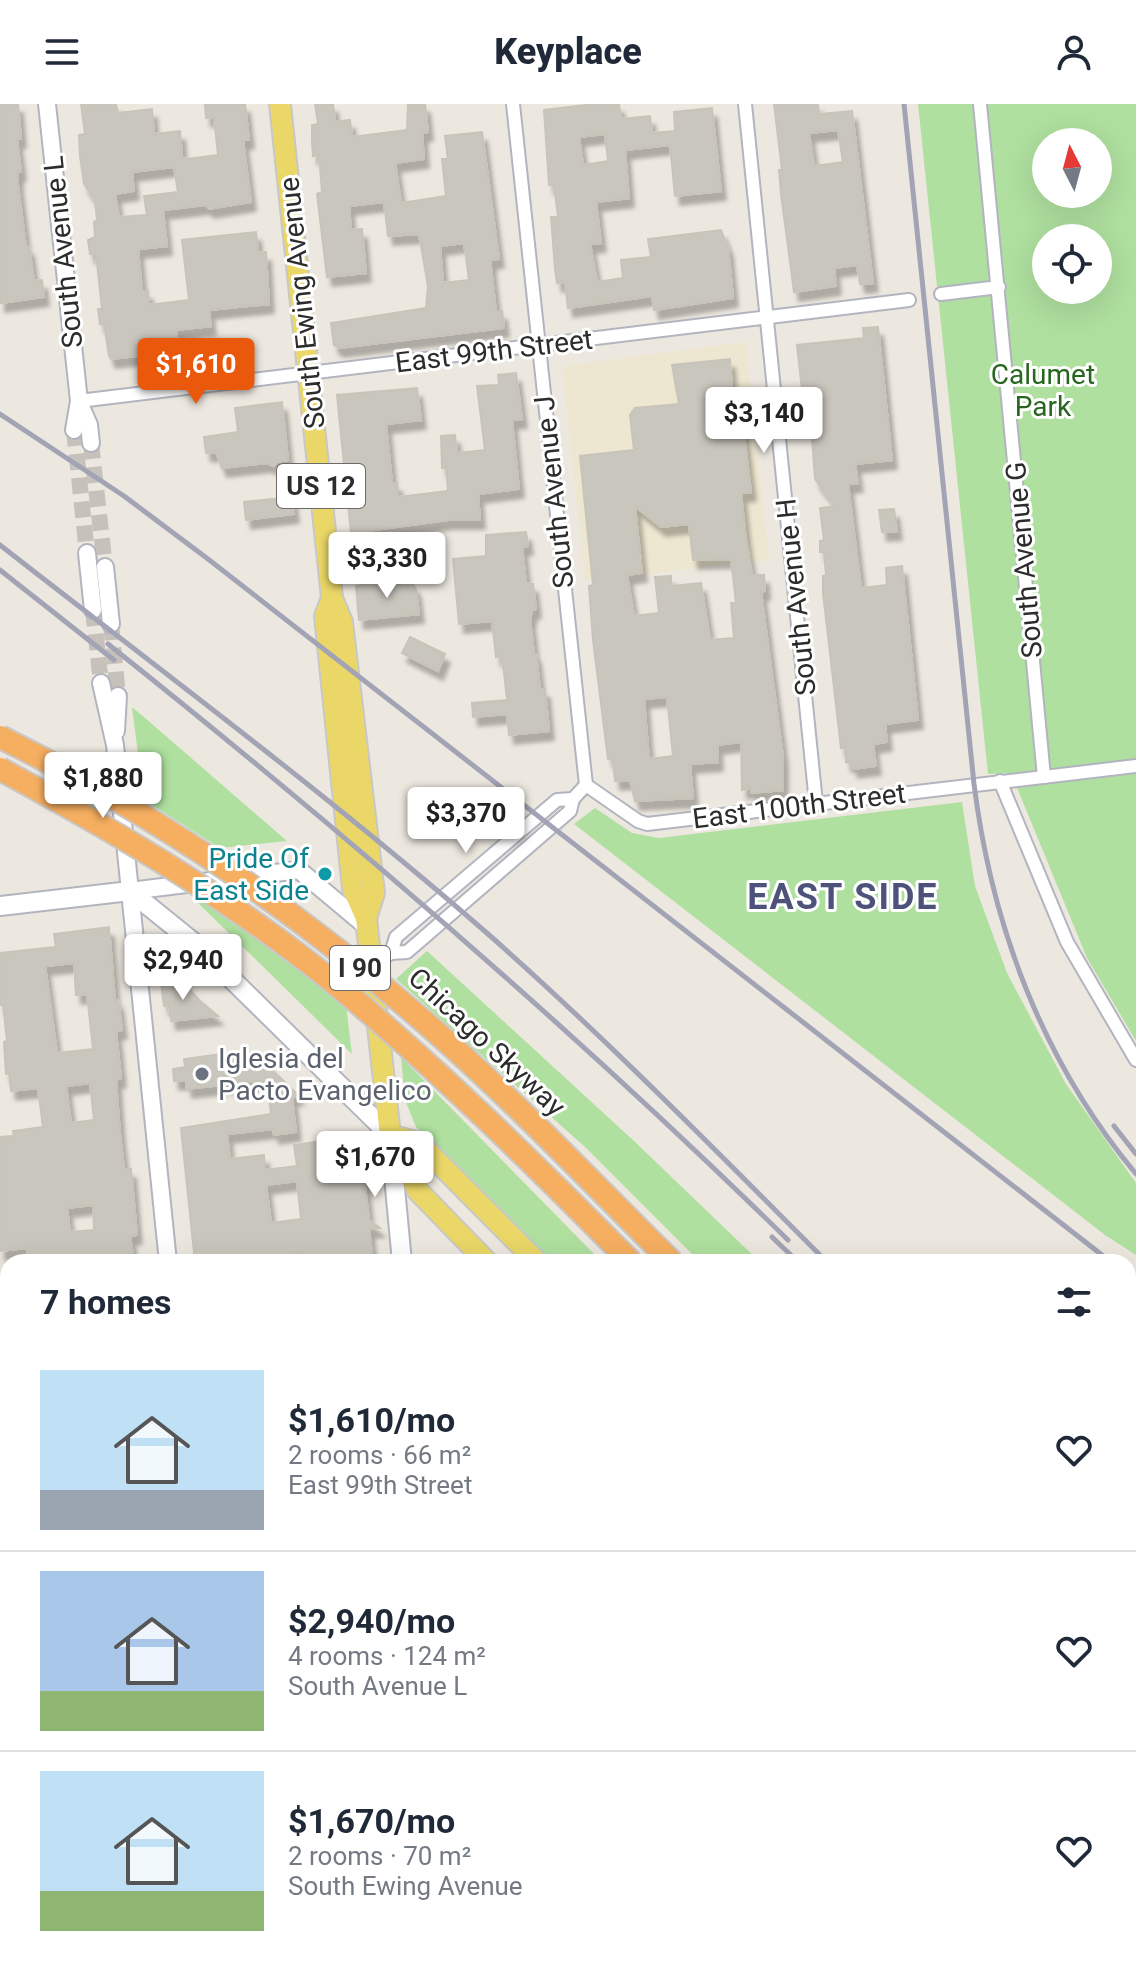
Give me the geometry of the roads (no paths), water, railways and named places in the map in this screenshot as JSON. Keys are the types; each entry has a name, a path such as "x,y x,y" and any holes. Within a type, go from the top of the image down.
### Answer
{"highway":[{"name":"Chicago Skyway","path":"0,737 175,836 248,884 367,974 496,1087 664,1254"},
{"name":"Chicago Skyway","path":"0,769 172,868 233,908 349,995 473,1105 623,1254"}],"main road":[{"name":"South Ewing Avenue","path":"280,104 332,598 325,616 353,889 366,923 372,965 401,1254"},
{"path":"0,906 130,891 198,946 390,1135 419,1143 529,1254"},
{"name":"US 12","path":"390,1135 418,1191 479,1254"}],"street":[{"name":"South Avenue L","path":"47,104 79,401 74,430"},
{"name":"South Avenue J","path":"513,104 586,785"},
{"name":"South Avenue H","path":"745,104 816,803"},
{"name":"South Avenue G","path":"980,104 1044,777"},
{"path":"941,294 999,287"},
{"name":"East 99th Street","path":"79,401 909,300"},
{"name":"South Avenue L","path":"79,401 89,425 91,443"},
{"path":"87,553 93,610"},
{"path":"105,567 111,624"},
{"path":"101,683 115,745 167,1254"},
{"path":"115,745 118,696"},
{"name":"East 100th Street","path":"586,785 642,824 1136,766"},
{"path":"1000,781 1073,953 1136,1060"},
{"path":"372,965 391,953 396,937 557,800 573,799 586,785"},
{"path":"130,891 299,870 366,923"}],"tunnel":[{"path":"74,430 87,553"},
{"path":"91,443 105,567"},
{"path":"93,610 101,683"},
{"path":"111,624 118,696"}],"railway":[{"path":"904,104 982,837 994,890 1027,991 1074,1086 1136,1174"},
{"path":"0,414 124,496 208,559 1101,1254"},
{"path":"0,545 308,784 488,934 618,1054 819,1254"},
{"path":"0,570 114,660"},
{"path":"108,644 284,787 456,933 624,1084 788,1240"},
{"path":"1114,1126 1136,1154"},
{"path":"772,1237 790,1254"}],"place":[{"name":"Pride Of East Side","path":"325,874"},
{"name":"Iglesia del Pacto Evangelico","path":"202,1074"}],"district":[{"name":"EAST SIDE","path":"843,897"}],"park label":[{"name":"Calumet Park","path":"1043,390"}]}
